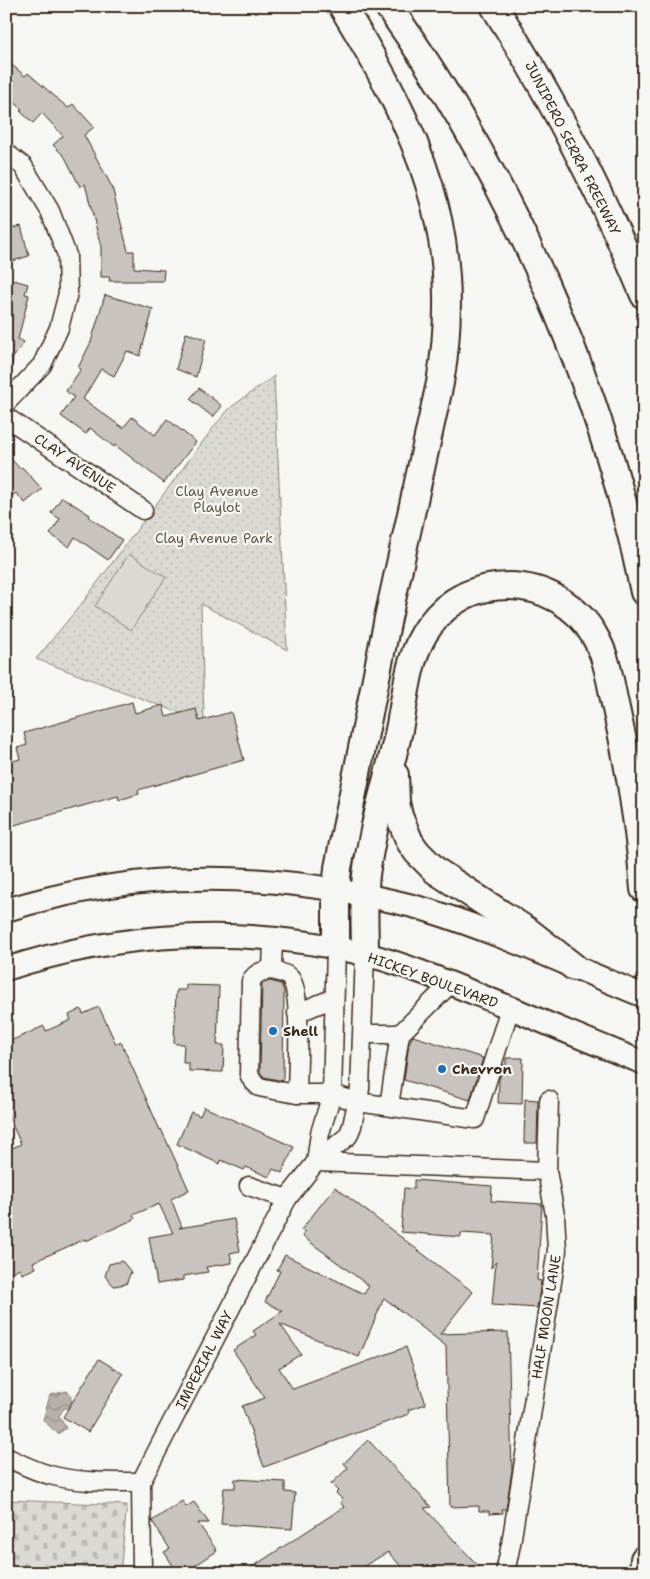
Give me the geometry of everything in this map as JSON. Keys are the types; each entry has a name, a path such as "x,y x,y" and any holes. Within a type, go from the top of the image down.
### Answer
{"highway":[{"path":"336,948 338,868 386,628 440,383 446,346 448,294 441,226 430,183 420,156 388,88 342,6"},
{"path":"388,6 439,84 478,151 515,220 547,291 577,363 602,437 624,512 644,592"},
{"name":"JUNIPERO SERRA FREEWAY","path":"494,6 566,130 610,217 644,295"},
{"path":"566,130 644,249"},
{"path":"365,954 366,874 410,671 421,639 440,613 452,602 481,589 506,586 534,590 550,595 579,615 595,636 605,659 633,792 644,889"},
{"path":"397,738 396,802 404,830 417,852 436,871 528,931 574,967"},
{"path":"643,1573 644,1559"}],"main road":[{"path":"6,910 65,894 137,882 178,879 252,879 300,883 365,895 446,916 644,996"},
{"name":"HICKEY BOULEVARD","path":"6,969 42,957 132,940 208,936 273,939 336,948 365,954 450,984 644,1063"}],"street":[{"path":"6,153 23,166 50,211 66,255 68,293 59,328 42,365 6,403"},
{"name":"CLAY AVENUE","path":"6,417 143,510"},
{"path":"272,970 273,939"},
{"path":"336,948 332,1094 320,1132 316,1162 547,1171"},
{"name":"IMPERIAL WAY","path":"142,1573 141,1482 287,1199 316,1162 348,1136 358,1102 365,954"},
{"path":"297,1094 297,994 290,978 281,972 272,970 259,972 254,975 251,981 249,1074 259,1087 297,1094 332,1094 358,1102 475,1119 510,1008"},
{"path":"389,1106 400,1034 450,984"},
{"path":"297,1013 334,998"},
{"path":"362,1034 400,1034"},
{"name":"HALF MOON LANE","path":"505,1573 557,1250 555,1216 547,1171 549,1100"},
{"path":"249,1186 287,1199"},
{"path":"6,1457 51,1475 108,1482 141,1482"}],"green space":[{"name":"Clay Avenue Park","path":"274,376 287,650 201,604 204,722 36,659 83,602 216,424 230,408"},
{"path":"129,554 166,577 131,630 95,606"},
{"path":"6,1500 127,1505 120,1573 6,1573"}],"water":[{"path":"67,1391 72,1396 70,1398 72,1401 68,1409 64,1408 59,1416 66,1428 58,1434 43,1420 50,1395"}],"building":[{"path":"6,60 25,76 28,73 68,108 73,104 94,127 84,135 112,187 128,251 134,251 134,268 164,270 163,281 109,281 110,277 101,277 101,247 85,184 80,187 65,157 53,145 63,136 42,113 33,123 20,111 22,109 6,95"},
{"path":"21,226 29,256 6,263 6,230"},
{"path":"6,278 28,284 25,294 29,295 18,339 24,342 13,358 12,365 9,365 6,369"},
{"path":"105,295 153,309 140,356 127,351 114,376 101,369 83,399 123,428 132,417 155,435 167,419 196,442 164,483 90,428 86,434 61,416 74,397 66,391 81,369 78,368 91,342"},
{"path":"186,333 206,339 196,377 176,369"},
{"path":"199,388 222,406 213,417 190,399"},
{"path":"6,453 42,489 25,503 16,493 6,501"},
{"path":"62,497 90,515 89,517 122,540 108,560 75,537 69,547 50,534 60,519 51,513"},
{"path":"132,702 135,713 163,705 166,717 196,709 199,721 231,712 244,760 138,790 139,794 119,800 118,796 11,826 6,808 6,777 10,776 7,763 20,759 17,748 27,745 24,733"},
{"path":"270,981 281,984 284,991 283,1081 264,1077 260,1072 262,984"},
{"path":"186,985 219,986 217,1045 224,1045 223,1072 189,1071 189,1063 183,1063 184,1044 176,1044 174,1042 176,992 177,990 186,990"},
{"path":"99,1007 116,1044 121,1042 189,1190 171,1199 182,1227 179,1228 234,1219 240,1251 230,1253 232,1263 206,1267 208,1272 183,1276 183,1280 157,1284 149,1237 173,1233 159,1204 133,1215 135,1219 33,1262 36,1268 22,1274 20,1268 6,1275 6,1151 21,1144 6,1111 6,1043 44,1026 46,1031 71,1020 69,1015 81,1009 83,1014"},
{"name":"Chevron","path":"413,1036 483,1058 470,1100 404,1080 409,1043"},
{"path":"506,1058 523,1058 522,1104 498,1103 499,1080 503,1065 506,1065"},
{"path":"525,1099 538,1100 537,1143 524,1143"},
{"path":"204,1107 294,1147 282,1173 273,1169 269,1177 246,1167 244,1170 221,1160 220,1164 177,1144 191,1112 200,1116"},
{"path":"414,1180 492,1186 491,1201 542,1204 537,1280 541,1281 537,1308 492,1305 496,1262 491,1268 494,1235 461,1233 461,1237 401,1232 404,1188 414,1189"},
{"path":"335,1187 473,1292 440,1334 508,1332 512,1470 506,1509 502,1509 503,1513 489,1514 489,1511 479,1511 479,1506 450,1507 446,1346 384,1298 359,1357 280,1324 301,1354 279,1368 293,1389 406,1347 426,1404 408,1410 409,1414 264,1467 242,1406 265,1398 233,1350 256,1335 253,1331 283,1311 265,1302 280,1271 277,1270 285,1255 364,1294 369,1286 302,1236 305,1232 301,1230"},
{"path":"122,1261 131,1272 126,1284 114,1286 105,1276 109,1264"},
{"path":"99,1359 123,1374 88,1432 63,1417"},
{"path":"368,1440 431,1507 424,1508 485,1573 407,1573 388,1552 364,1566 368,1573 243,1573 344,1507 340,1502 343,1500 336,1493 338,1491 331,1484 348,1468 344,1463"},
{"path":"235,1479 285,1482 285,1492 295,1493 292,1529 221,1524 224,1488 235,1488"},
{"path":"182,1501 186,1507 194,1502 209,1523 198,1523 217,1551 184,1573 178,1573 164,1552 170,1549 152,1521"}],"place":[{"name":"Shell","path":"273,1031"},
{"name":"Chevron","path":"442,1069"}],"park label":[{"name":"Clay Avenue Playlot","path":"217,500"}]}
